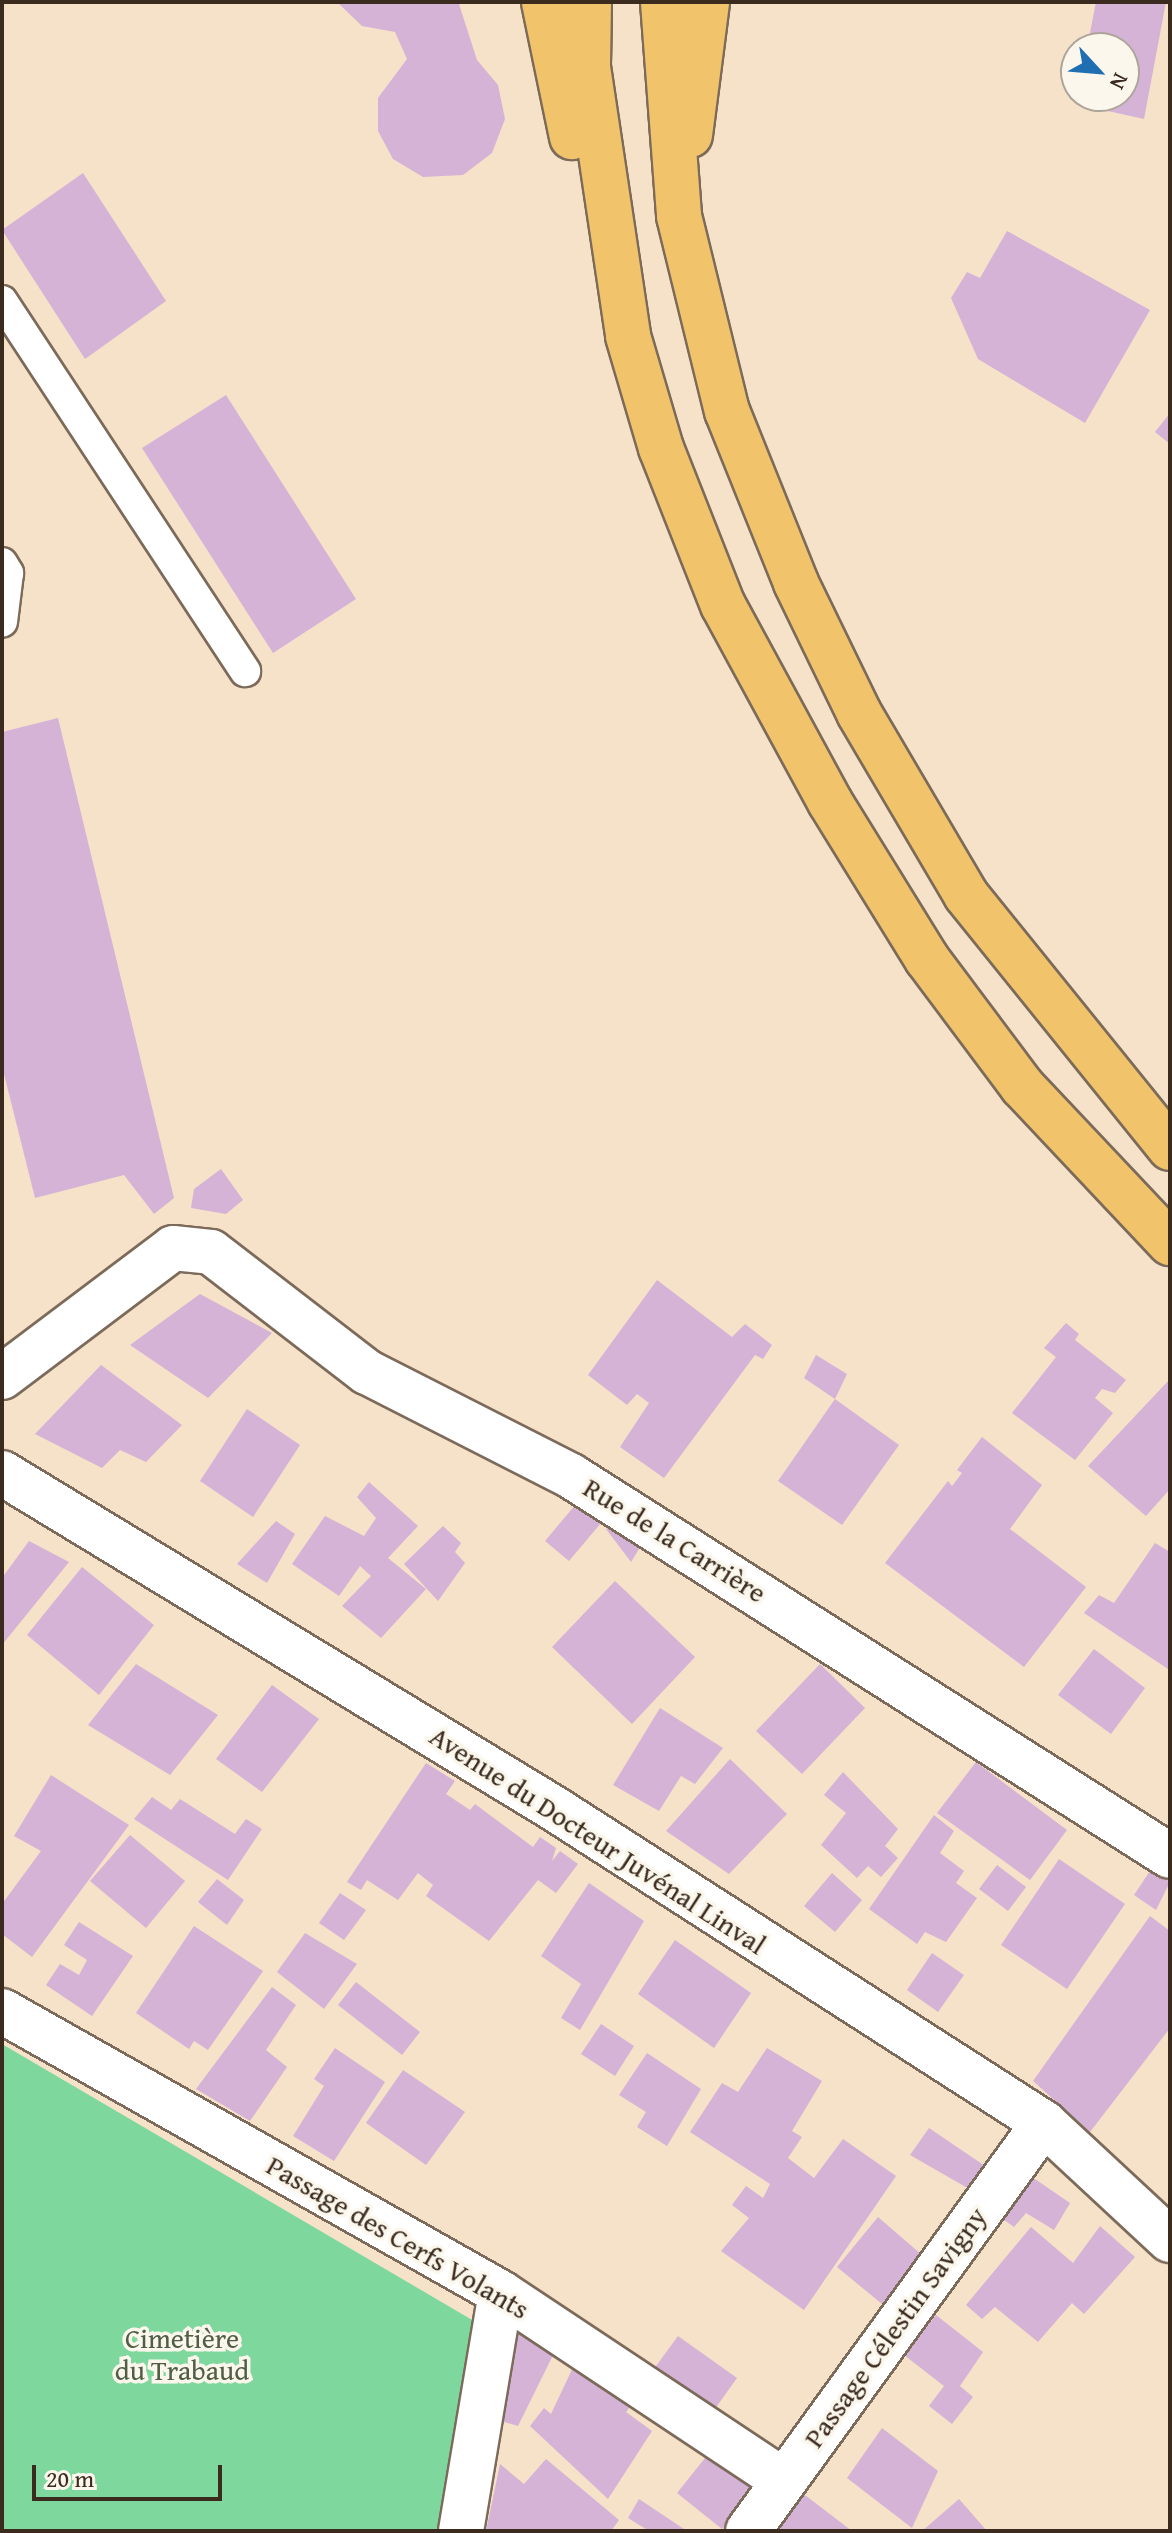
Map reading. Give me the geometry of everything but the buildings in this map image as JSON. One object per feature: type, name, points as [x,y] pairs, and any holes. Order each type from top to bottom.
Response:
[{"type":"highway","points":[[544,2],[566,115],[661,448],[723,605],[830,802],[927,959],[1022,1086],[1170,1243]]},
{"type":"highway","points":[[589,2],[588,67],[628,336]]},
{"type":"highway","points":[[663,2],[679,216],[727,411],[796,583],[859,713],[966,895],[1170,1148]]},
{"type":"highway","points":[[679,216],[707,2]]},
{"type":"street","name":"Rue de la Carrière","points":[[2,1377],[173,1248],[211,1252],[367,1372],[571,1476],[1170,1856]]},
{"type":"street","name":"Avenue du Docteur Juvénal Linval","points":[[2,1473],[555,1809],[1044,2123],[1170,2240]]},
{"type":"street","name":"Passage des Cerfs Volants","points":[[2,2011],[501,2293],[782,2480]]},
{"type":"street","name":"Passage Célestin Savigny","points":[[748,2531],[782,2480],[1044,2123]]},
{"type":"street","points":[[461,2531],[501,2293]]},
{"type":"lane","points":[[2,301],[245,671]]},
{"type":"lane","points":[[2,563],[8,573],[2,622]]},
{"type":"green space","name":"Cimetière du Trabaud","points":[[2,2044],[479,2324],[445,2531],[2,2531]]}]
